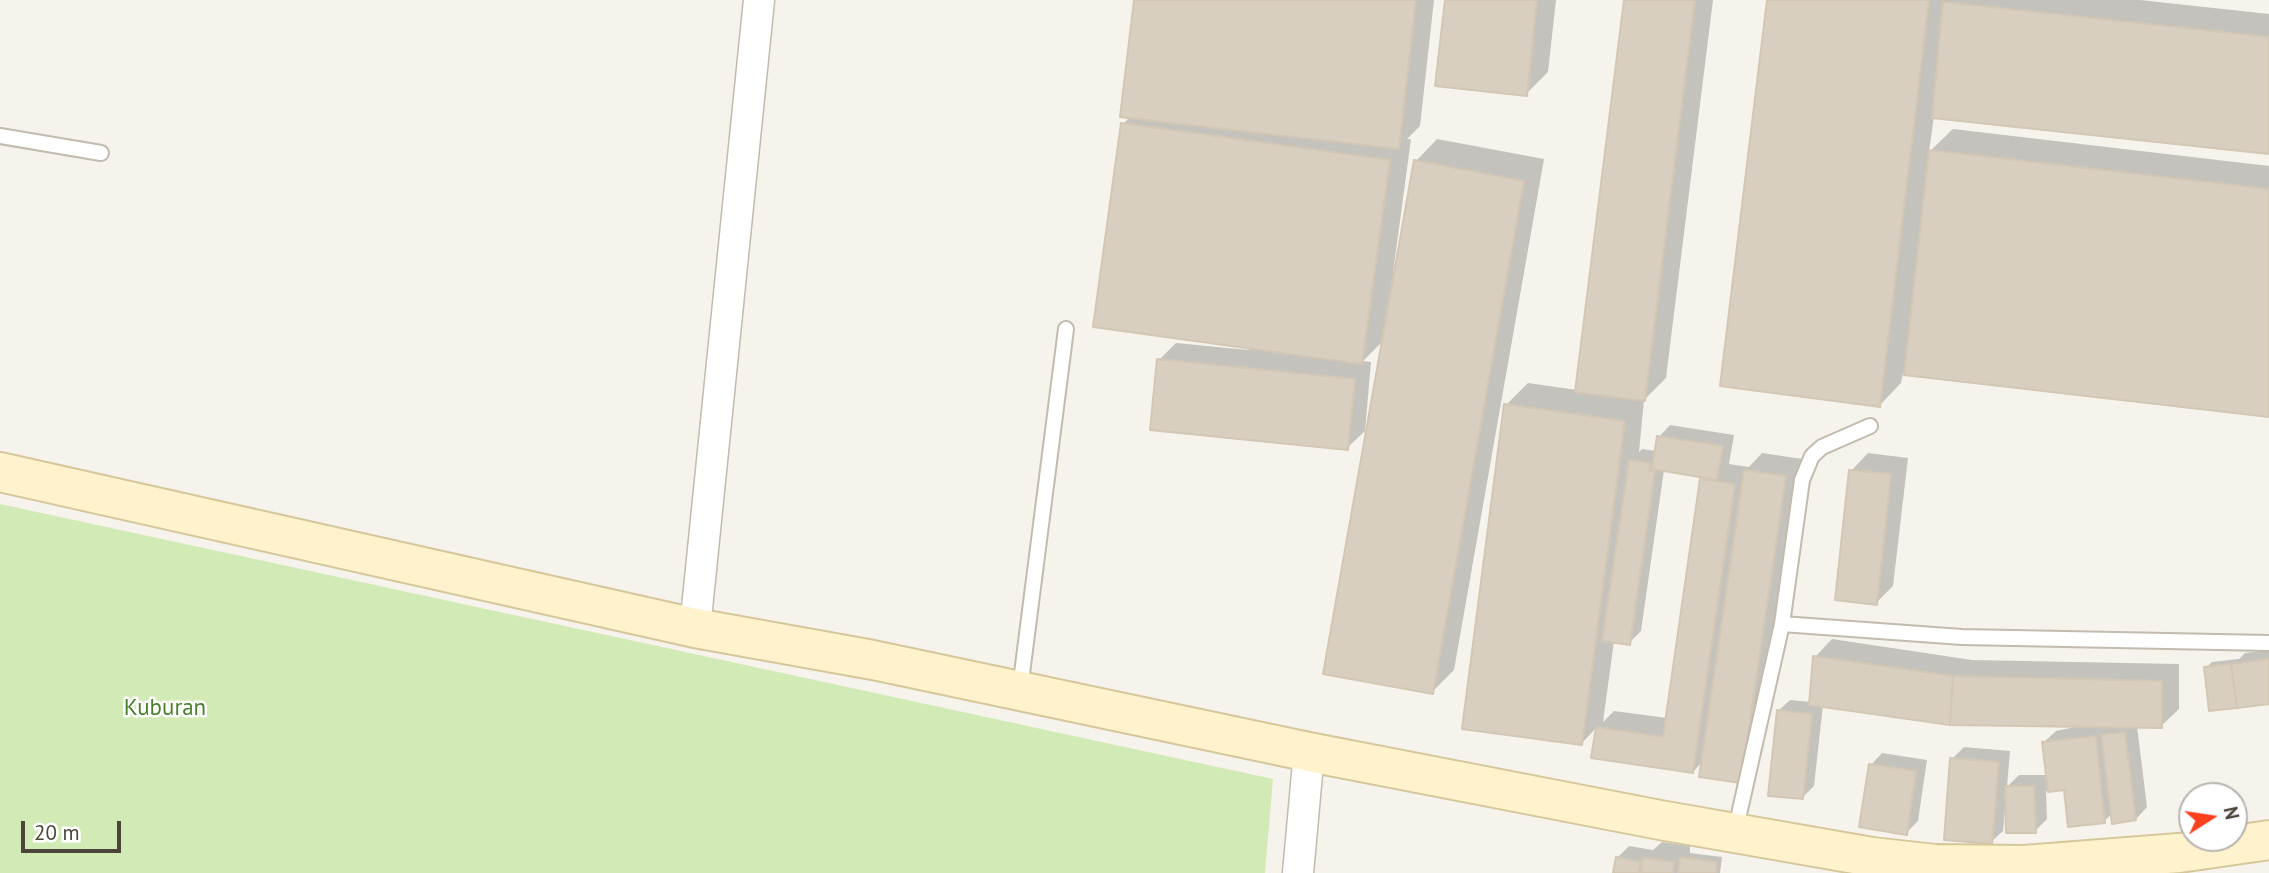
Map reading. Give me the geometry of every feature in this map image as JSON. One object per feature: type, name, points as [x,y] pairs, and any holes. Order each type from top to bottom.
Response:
[{"type":"main road","points":[[0,472],[695,628],[873,660],[1309,752],[1735,834],[1872,857],[1936,863],[2069,862],[2269,840]]},
{"type":"street","points":[[695,628],[760,0]]},
{"type":"street","points":[[1298,873],[1309,752]]},
{"type":"lane","points":[[0,136],[101,153]]},
{"type":"lane","points":[[1020,691],[1066,329]]},
{"type":"lane","points":[[1735,834],[1782,625],[1802,480],[1812,456],[1822,447],[1870,426]]},
{"type":"lane","points":[[1782,625],[1962,637],[2269,643]]},
{"type":"green space","name":"Kuburan","points":[[0,504],[1273,779],[1265,873],[0,873]]},
{"type":"building","points":[[1134,0],[1416,0],[1399,149],[1120,117]]},
{"type":"building","points":[[1445,0],[1537,0],[1527,96],[1435,86]]},
{"type":"building","points":[[1624,0],[1695,0],[1645,401],[1575,392]]},
{"type":"building","points":[[1767,0],[1929,0],[1880,407],[1720,386]]},
{"type":"building","points":[[1943,2],[2269,37],[2269,154],[1932,118]]},
{"type":"building","points":[[1121,123],[1390,160],[1362,364],[1093,327]]},
{"type":"building","points":[[1929,150],[2269,189],[2269,417],[1904,375]]},
{"type":"building","points":[[1414,160],[1524,181],[1433,694],[1323,674]]},
{"type":"building","points":[[1157,359],[1355,379],[1348,450],[1150,430]]},
{"type":"building","points":[[1504,404],[1625,421],[1582,745],[1462,729]]},
{"type":"building","points":[[1657,436],[1723,446],[1717,480],[1652,469]]},
{"type":"building","points":[[1629,460],[1650,463],[1649,471],[1655,471],[1630,645],[1602,641]]},
{"type":"building","points":[[1744,470],[1786,476],[1741,783],[1699,777]]},
{"type":"building","points":[[1849,470],[1891,474],[1877,605],[1835,600]]},
{"type":"building","points":[[1700,479],[1735,484],[1693,773],[1591,758],[1596,727],[1663,737]]},
{"type":"building","points":[[1813,656],[1953,676],[1950,725],[1809,705]]},
{"type":"building","points":[[2269,659],[2269,704],[2237,708],[2231,664]]},
{"type":"building","points":[[2231,664],[2237,708],[2209,711],[2204,667]]},
{"type":"building","points":[[1953,676],[2162,681],[2162,728],[1950,725]]},
{"type":"building","points":[[1777,710],[1812,714],[1803,799],[1768,796]]},
{"type":"building","points":[[2125,732],[2136,820],[2112,824],[2101,735]]},
{"type":"building","points":[[2096,736],[2105,823],[2068,827],[2064,790],[2048,792],[2042,742]]},
{"type":"building","points":[[1950,758],[1999,762],[1992,844],[1944,840]]},
{"type":"building","points":[[1869,764],[1916,771],[1907,835],[1859,827]]},
{"type":"building","points":[[2005,786],[2034,786],[2036,833],[2006,833]]},
{"type":"building","points":[[1616,857],[1641,862],[1639,873],[1613,873]]},
{"type":"building","points":[[1680,857],[1717,862],[1716,873],[1678,873]]},
{"type":"building","points":[[1643,858],[1674,862],[1673,873],[1641,873]]}]
